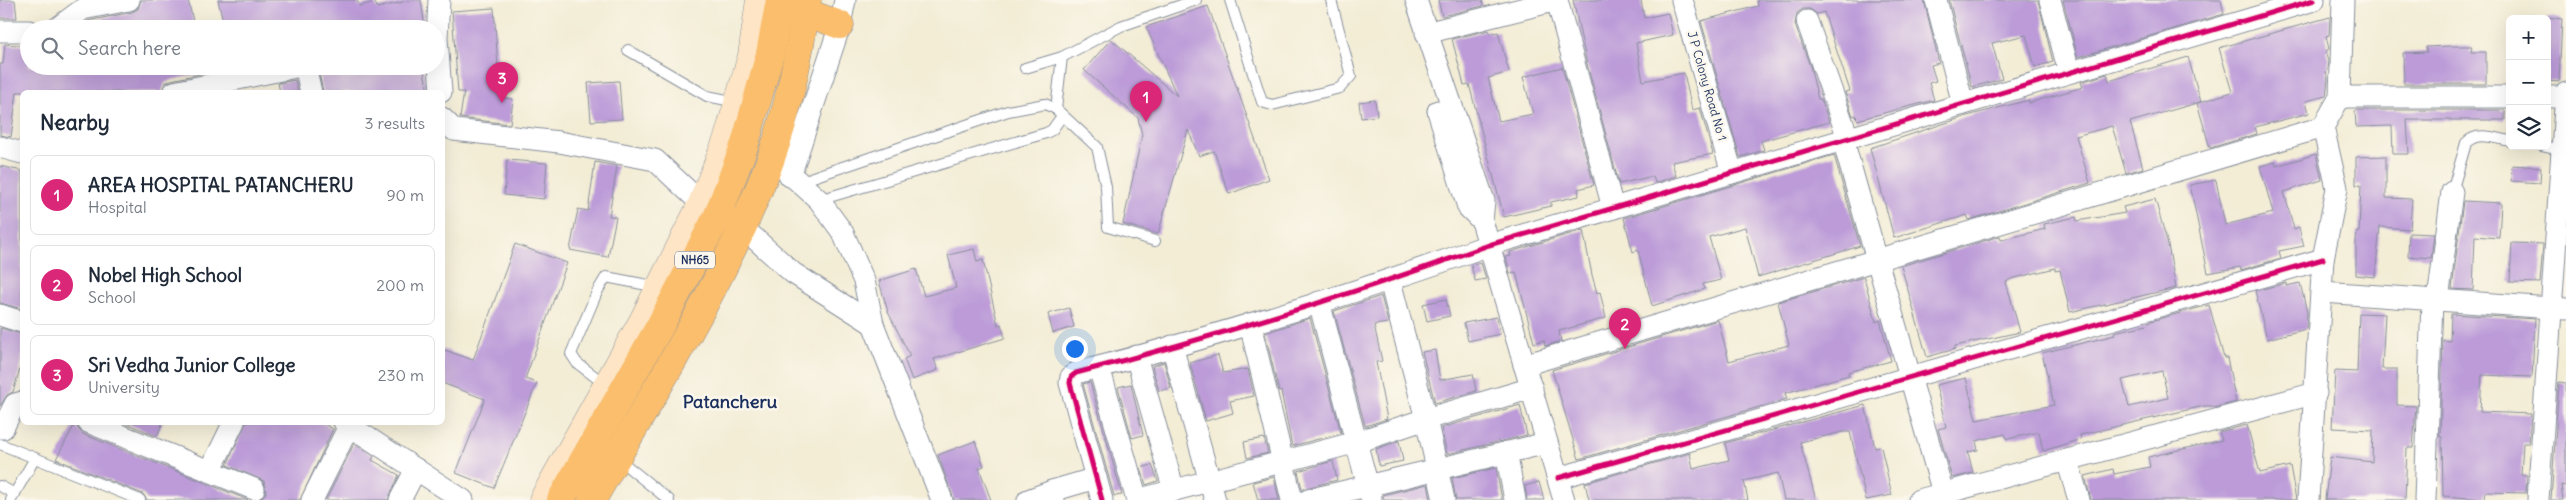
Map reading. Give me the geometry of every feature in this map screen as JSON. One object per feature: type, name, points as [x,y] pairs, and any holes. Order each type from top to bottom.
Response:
[{"type":"highway","name":"NH65","points":[[561,500],[650,326],[718,215],[745,144],[770,54],[780,0]]},
{"type":"highway","name":"NH65","points":[[592,500],[680,346],[742,227],[787,173],[798,58],[806,6]]},
{"type":"highway","points":[[806,6],[842,12]]},
{"type":"street","points":[[66,20],[82,5],[129,0]]},
{"type":"street","points":[[438,20],[439,0]]},
{"type":"street","points":[[542,500],[607,386],[650,326],[660,288],[702,204],[728,138],[752,56],[760,0]]},
{"type":"street","points":[[1404,0],[1478,210]]},
{"type":"street","points":[[1416,0],[1564,500]]},
{"type":"street","points":[[1426,33],[1557,0],[1613,208]]},
{"type":"street","name":"J P Colony Road No 1","points":[[1682,0],[1732,173]]},
{"type":"street","points":[[1936,0],[1963,104]]},
{"type":"street","points":[[2050,0],[2069,72]]},
{"type":"street","points":[[1102,500],[1070,383],[1071,378],[1076,373],[1250,324],[1390,281],[1489,245],[2314,0]]},
{"type":"street","points":[[2308,500],[2323,259],[2337,188],[2323,127],[2340,97],[2343,0]]},
{"type":"street","points":[[842,12],[787,173],[818,200],[843,233],[864,281],[873,324],[942,500]]},
{"type":"street","points":[[1807,21],[1845,139],[1944,497]]},
{"type":"street","points":[[0,31],[20,31]]},
{"type":"street","points":[[184,90],[257,75]]},
{"type":"street","points":[[307,75],[311,90]]},
{"type":"street","points":[[440,75],[441,90]]},
{"type":"street","points":[[2538,500],[2559,308],[2557,149],[2566,93]]},
{"type":"street","points":[[2340,97],[2506,97]]},
{"type":"street","points":[[2551,97],[2566,98]]},
{"type":"street","points":[[445,121],[454,130],[559,142],[655,160],[702,204]]},
{"type":"street","points":[[1524,365],[2323,127]]},
{"type":"street","points":[[0,147],[20,152]]},
{"type":"street","points":[[2425,500],[2435,300],[2452,192]]},
{"type":"street","points":[[742,227],[793,273],[873,324]]},
{"type":"street","points":[[1558,478],[2323,259]]},
{"type":"street","points":[[1390,281],[1426,419],[1444,500]]},
{"type":"street","points":[[2322,292],[2559,308]]},
{"type":"street","points":[[1320,302],[1370,493]]},
{"type":"street","points":[[0,314],[20,321]]},
{"type":"street","points":[[1250,324],[1292,500]]},
{"type":"street","points":[[650,326],[680,346]]},
{"type":"street","points":[[1172,346],[1213,491]]},
{"type":"street","points":[[1136,356],[1174,491]]},
{"type":"street","points":[[1099,367],[1137,500],[1174,491],[1213,491],[1283,462],[1357,442],[1426,419],[1532,388]]},
{"type":"street","points":[[1919,500],[1944,497],[2067,460],[2316,393]]},
{"type":"street","points":[[0,428],[3,428],[15,404],[20,403]]},
{"type":"street","points":[[95,425],[254,489]]},
{"type":"street","points":[[210,472],[233,425]]},
{"type":"street","points":[[312,500],[347,425]]},
{"type":"street","points":[[349,425],[463,500]]},
{"type":"street","points":[[1308,500],[1370,493],[1437,469],[1547,443]]},
{"type":"street","points":[[1506,452],[1515,500]]},
{"type":"street","points":[[2067,460],[2078,500]]},
{"type":"street","points":[[400,500],[416,469]]},
{"type":"street","points":[[1028,500],[1053,495],[1096,478]]},
{"type":"lane","points":[[1024,68],[1062,57],[1121,26],[1196,0]]},
{"type":"lane","points":[[1230,0],[1262,102],[1272,105],[1340,88],[1351,76],[1331,0]]},
{"type":"lane","points":[[628,50],[707,96],[738,102]]},
{"type":"lane","points":[[818,200],[1052,130],[1059,113],[1062,57]]},
{"type":"lane","points":[[787,173],[822,174],[1008,111],[1044,104],[1059,113],[1097,147],[1106,187],[1108,227],[1155,241]]},
{"type":"lane","points":[[2452,192],[2466,143],[2471,138],[2478,136],[2506,140]]},
{"type":"lane","points":[[607,386],[576,364],[571,354],[597,292],[606,277],[660,288]]},
{"type":"lane","points":[[0,444],[140,500]]},
{"type":"lane","points":[[617,457],[669,500]]},
{"type":"lane","points":[[0,486],[13,497],[35,458]]},
{"type":"building","points":[[0,0],[15,0],[17,18],[0,18]]},
{"type":"building","points":[[141,0],[188,0],[193,20],[93,20],[138,9]]},
{"type":"building","points":[[218,0],[357,0],[359,6],[375,2],[377,8],[411,0],[421,0],[424,20],[223,20]]},
{"type":"building","points":[[1438,0],[1482,0],[1483,6],[1442,16]]},
{"type":"building","points":[[1573,0],[1641,0],[1644,18],[1668,13],[1673,35],[1636,43],[1643,81],[1684,73],[1692,110],[1700,108],[1713,154],[1672,162],[1676,176],[1655,183],[1653,176],[1619,184],[1586,60]]},
{"type":"building","points":[[1757,0],[1924,0],[1939,63],[1931,65],[1936,81],[1929,83],[1934,100],[1857,120],[1856,115],[1853,116],[1845,92],[1850,91],[1824,12],[1817,14],[1810,9],[1803,9],[1797,13],[1795,25],[1810,66],[1818,99],[1821,99],[1829,122],[1761,141],[1764,150],[1740,157],[1701,21],[1758,6]]},
{"type":"building","points":[[1949,0],[2038,0],[2053,62],[2035,67],[2026,35],[1992,43],[2002,79],[1972,87]]},
{"type":"building","points":[[2063,0],[2221,0],[2224,14],[2078,57]]},
{"type":"building","points":[[1208,6],[1269,179],[1229,194],[1214,151],[1199,156],[1188,130],[1158,234],[1123,224],[1142,135],[1138,118],[1084,70],[1111,39],[1177,96],[1146,27]]},
{"type":"building","points":[[494,8],[500,97],[513,99],[510,124],[460,118],[464,92],[458,92],[452,11]]},
{"type":"building","points":[[2330,17],[2329,35],[2326,36],[2329,49],[2326,51],[2329,60],[2328,70],[2326,71],[2328,79],[2326,96],[2306,101],[2309,113],[2255,127],[2257,134],[2210,148],[2197,103],[2232,92],[2219,48]]},
{"type":"building","points":[[2551,18],[2562,19],[2559,82],[2551,81]]},
{"type":"building","points":[[1489,30],[1490,34],[1498,32],[1509,72],[1488,78],[1499,121],[1533,114],[1523,77],[1562,67],[1594,185],[1578,189],[1579,196],[1551,202],[1551,206],[1504,217],[1469,84],[1464,85],[1452,39]]},
{"type":"building","points":[[5,44],[20,45],[20,75],[195,75],[171,80],[165,83],[163,90],[20,90],[20,92],[17,92],[11,137],[0,135],[0,64],[3,64]]},
{"type":"building","points":[[2472,46],[2471,52],[2486,52],[2486,84],[2404,84],[2403,53],[2427,52],[2426,47]]},
{"type":"building","points":[[2188,57],[2201,102],[2130,122],[2143,168],[2126,173],[2112,126],[2076,136],[2090,183],[1969,220],[1967,215],[1894,238],[1870,148],[1967,116],[2029,100],[2029,103],[2083,87],[2081,82],[2107,74],[2109,81]]},
{"type":"building","points":[[319,75],[425,75],[428,90],[323,90]]},
{"type":"building","points":[[295,80],[298,90],[280,90],[278,83]]},
{"type":"building","points":[[619,81],[622,119],[591,121],[588,83]]},
{"type":"building","points":[[1375,100],[1377,116],[1361,118],[1359,102]]},
{"type":"building","points":[[2355,110],[2505,110],[2505,120],[2407,120],[2409,154],[2393,154],[2392,126],[2356,127]]},
{"type":"building","points":[[2316,154],[2322,180],[2284,192],[2294,229],[2299,227],[2304,246],[2279,251],[2281,258],[2241,270],[2240,267],[2208,273],[2190,185],[2216,180],[2225,225],[2273,213],[2260,166],[2275,162],[2276,166]]},
{"type":"building","points":[[1834,155],[1860,246],[1758,277],[1745,227],[1709,237],[1721,280],[1703,284],[1705,289],[1652,306],[1638,250],[1633,252],[1624,218]]},
{"type":"building","points":[[2386,156],[2386,198],[2412,199],[2410,229],[2380,227],[2375,277],[2356,275],[2356,240],[2357,232],[2359,232],[2361,185],[2356,185],[2356,157]]},
{"type":"building","points":[[507,160],[547,163],[544,199],[504,195]]},
{"type":"building","points":[[595,162],[617,166],[609,216],[616,217],[608,257],[570,250],[578,209],[588,211]]},
{"type":"building","points":[[2512,165],[2541,167],[2540,183],[2511,181]]},
{"type":"building","points":[[0,166],[20,171],[20,308],[0,303]]},
{"type":"building","points":[[2155,199],[2168,245],[2176,288],[2070,312],[2060,270],[2055,271],[2055,268],[2011,279],[2006,282],[2020,332],[1955,346],[1955,349],[1927,357],[1901,266],[2000,236],[2001,240],[2045,229],[2044,224],[2076,217],[2077,221],[2125,213],[2123,207]]},
{"type":"building","points":[[2463,201],[2501,203],[2499,238],[2475,236],[2473,290],[2452,289]]},
{"type":"building","points":[[1583,230],[1592,275],[1597,293],[1600,292],[1606,318],[1559,331],[1561,341],[1545,346],[1544,340],[1534,343],[1516,272],[1510,273],[1506,257],[1511,256],[1510,252]]},
{"type":"building","points":[[2409,233],[2434,234],[2431,258],[2408,256]]},
{"type":"building","points":[[2512,243],[2543,244],[2540,283],[2510,282]]},
{"type":"building","points":[[515,244],[567,263],[525,379],[537,383],[494,488],[456,473],[485,399],[445,384],[445,350],[473,360]]},
{"type":"building","points":[[974,249],[977,262],[983,260],[998,325],[1001,324],[1005,338],[934,359],[938,370],[912,380],[904,359],[910,356],[888,312],[879,281],[916,269],[924,296],[956,288],[948,255]]},
{"type":"building","points":[[1481,263],[1486,279],[1475,281],[1471,265]]},
{"type":"building","points":[[1864,277],[1876,322],[1880,320],[1891,361],[1848,372],[1849,375],[1785,393],[1787,399],[1579,459],[1552,370],[1718,320],[1729,361],[1789,345],[1778,302]]},
{"type":"building","points":[[2286,283],[2286,286],[2300,283],[2307,312],[2306,329],[2267,339],[2255,291]]},
{"type":"building","points":[[1381,296],[1388,323],[1374,325],[1382,361],[1376,362],[1387,419],[1365,426],[1334,311]]},
{"type":"building","points":[[1446,299],[1450,316],[1427,321],[1423,304]]},
{"type":"building","points":[[2209,305],[2224,358],[2227,358],[2236,402],[2213,408],[2213,406],[2204,406],[2080,435],[2081,439],[2043,451],[2039,432],[2007,439],[2005,434],[1976,441],[1978,450],[1968,452],[1973,473],[1952,478],[1938,429],[1946,427],[1936,385],[1966,378],[1976,420],[2054,405],[2042,353],[2115,335],[2114,332],[2147,325],[2151,321]],"holes":[[[2162,371],[2168,398],[2129,407],[2122,380]]]},
{"type":"building","points":[[1069,308],[1074,327],[1053,333],[1048,314]]},
{"type":"building","points":[[2359,313],[2385,314],[2382,369],[2397,369],[2397,405],[2416,406],[2413,448],[2407,448],[2405,500],[2325,500],[2330,457],[2372,462],[2373,430],[2332,428],[2335,371],[2357,372]]},
{"type":"building","points":[[2451,314],[2535,319],[2532,377],[2482,375],[2480,412],[2531,414],[2529,443],[2523,443],[2521,475],[2527,475],[2526,493],[2485,492],[2484,499],[2443,496],[2442,437],[2440,437],[2443,340],[2450,341]]},
{"type":"building","points":[[1497,317],[1500,334],[1468,341],[1464,323]]},
{"type":"building","points":[[1310,318],[1341,433],[1292,446],[1281,391],[1279,392],[1265,333]]},
{"type":"building","points":[[0,328],[20,333],[20,369],[13,392],[7,395],[0,406]]},
{"type":"building","points":[[1435,350],[1440,380],[1473,374],[1476,391],[1435,403],[1422,352]]},
{"type":"building","points":[[1218,355],[1223,373],[1248,369],[1254,396],[1230,401],[1233,413],[1206,421],[1190,363]]},
{"type":"building","points":[[1164,362],[1171,388],[1159,391],[1152,366]]},
{"type":"building","points":[[1090,382],[1122,495],[1114,496],[1083,384]]},
{"type":"building","points":[[2559,382],[2566,383],[2566,486],[2561,485],[2563,500],[2551,500]]},
{"type":"building","points":[[1131,384],[1143,435],[1132,438],[1118,387]]},
{"type":"building","points":[[1520,405],[1527,435],[1447,454],[1441,428]]},
{"type":"building","points":[[1865,405],[1875,448],[1881,447],[1892,495],[1866,500],[1850,432],[1843,432],[1800,442],[1816,500],[1784,500],[1778,473],[1744,481],[1748,500],[1589,500],[1585,483],[1690,453],[1693,469],[1729,460],[1725,443]]},
{"type":"building","points":[[74,425],[77,425],[83,434],[248,500],[147,500],[143,494],[56,459]]},
{"type":"building","points":[[130,425],[162,425],[157,436]]},
{"type":"building","points":[[245,425],[326,425],[333,429],[300,500],[259,500],[266,493],[264,481],[227,465]]},
{"type":"building","points":[[2247,425],[2260,473],[2290,466],[2296,500],[2091,500],[2085,476],[2113,469],[2114,474],[2150,467],[2148,457],[2222,440],[2219,432]]},
{"type":"building","points":[[1264,438],[1268,453],[1247,458],[1244,442]]},
{"type":"building","points":[[975,441],[984,466],[979,468],[991,500],[954,500],[938,455]]},
{"type":"building","points":[[1399,441],[1403,461],[1379,466],[1376,449]]},
{"type":"building","points":[[354,444],[374,456],[372,460],[399,475],[388,500],[326,500]]},
{"type":"building","points":[[1333,461],[1337,480],[1302,489],[1298,471]]},
{"type":"building","points":[[1152,465],[1158,481],[1146,485],[1141,468]]},
{"type":"building","points":[[1496,468],[1502,500],[1456,500],[1452,478]]},
{"type":"building","points":[[1274,477],[1279,500],[1258,500],[1253,482]]},
{"type":"building","points":[[1539,482],[1544,500],[1527,500],[1525,486]]},
{"type":"building","points":[[1428,484],[1431,500],[1384,500],[1383,495]]},
{"type":"cycle path","points":[[1102,500],[1070,383],[1071,377],[1076,373],[1232,330],[1387,281],[1489,245],[2314,0]]},
{"type":"cycle path","points":[[1558,478],[2323,259]]},
{"type":"place","name":"Sri Vedha Junior College","points":[[502,103]]},
{"type":"place","name":"AREA HOSPITAL PATANCHERU","points":[[1146,122]]},
{"type":"place","name":"Nobel High School","points":[[1625,349]]},
{"type":"district","name":"Patancheru","points":[[730,402]]}]
